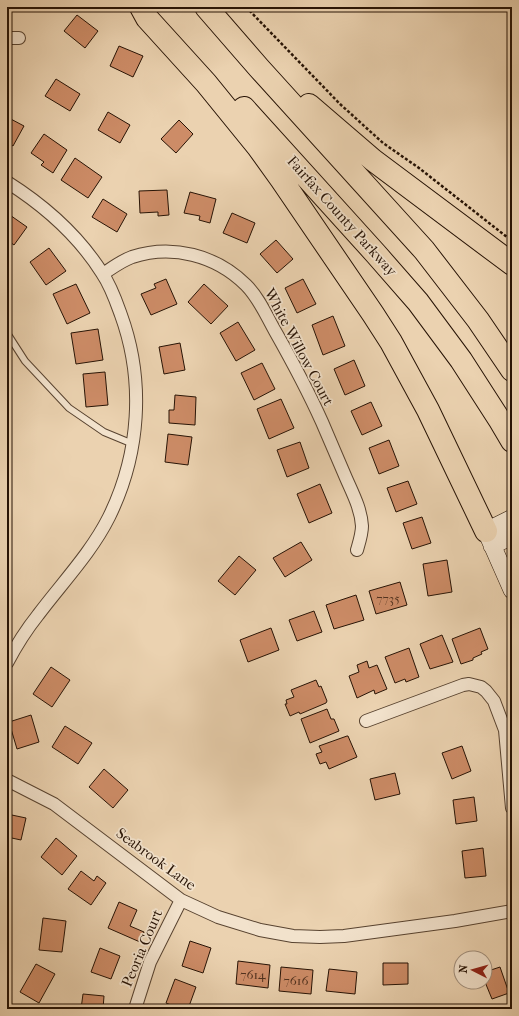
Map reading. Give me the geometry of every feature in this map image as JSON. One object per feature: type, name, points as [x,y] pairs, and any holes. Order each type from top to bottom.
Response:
[{"type":"highway","points":[[141,7],[147,18],[210,88],[258,147],[370,309],[391,342],[498,536]]},
{"type":"highway","name":"Fairfax County Parkway","points":[[152,7],[381,259],[418,302],[461,360],[512,441]]},
{"type":"highway","points":[[209,10],[267,62],[300,97],[342,134],[406,186],[512,264]]},
{"type":"highway","points":[[209,10],[259,68],[424,250],[469,308],[512,370]]},
{"type":"main road","points":[[512,518],[498,536],[512,590]]},
{"type":"street","points":[[7,182],[27,195],[62,223],[81,244],[103,274],[115,299],[124,325],[136,382],[136,418],[133,444],[121,489],[108,518],[77,566],[32,622],[7,663]]},
{"type":"street","name":"White Willow Court","points":[[103,274],[121,262],[142,254],[167,251],[182,252],[200,256],[214,262],[237,276],[246,285],[261,305],[295,365],[358,506],[362,528],[357,550]]},
{"type":"street","points":[[366,721],[463,685],[469,684],[481,687],[494,701],[505,730],[512,808]]},
{"type":"street","name":"Seabrook Lane","points":[[7,780],[54,804],[181,900],[218,917],[260,930],[293,936],[320,938],[455,921],[512,911]]},
{"type":"street","name":"Peoria Court","points":[[135,1009],[150,962],[181,900]]},
{"type":"lane","points":[[7,333],[25,361],[69,408],[104,432],[133,444]]},
{"type":"path","points":[[246,7],[340,104],[383,143],[425,172],[512,241]]},
{"type":"building","points":[[77,15],[98,31],[85,48],[64,31]]},
{"type":"building","points":[[119,46],[143,56],[133,77],[110,66]]},
{"type":"building","points":[[56,79],[80,94],[70,111],[45,96]]},
{"type":"building","points":[[108,112],[130,125],[120,143],[98,130]]},
{"type":"building","points":[[7,117],[24,126],[13,146],[7,142]]},
{"type":"building","points":[[179,120],[193,134],[176,153],[161,139]]},
{"type":"building","points":[[44,134],[67,150],[53,173],[41,165],[44,162],[31,153]]},
{"type":"building","points":[[75,158],[102,177],[88,198],[61,180]]},
{"type":"building","points":[[167,190],[169,215],[158,216],[158,212],[140,213],[139,191]]},
{"type":"building","points":[[190,192],[216,199],[210,223],[199,220],[200,216],[184,213]]},
{"type":"building","points":[[103,199],[127,214],[117,232],[92,217]]},
{"type":"building","points":[[7,213],[27,227],[14,245],[7,240]]},
{"type":"building","points":[[232,213],[255,223],[247,243],[223,233]]},
{"type":"building","points":[[276,240],[293,259],[277,273],[260,254]]},
{"type":"building","points":[[49,248],[66,271],[46,285],[30,262]]},
{"type":"building","points":[[166,279],[177,304],[151,315],[141,294],[156,288],[154,284]]},
{"type":"building","points":[[303,279],[316,304],[297,313],[285,288]]},
{"type":"building","points":[[76,284],[90,313],[67,324],[53,294]]},
{"type":"building","points":[[204,284],[228,306],[211,324],[188,302]]},
{"type":"building","points":[[333,316],[345,346],[323,355],[312,325]]},
{"type":"building","points":[[238,322],[255,350],[236,361],[220,333]]},
{"type":"building","points":[[98,329],[103,360],[76,364],[71,333]]},
{"type":"building","points":[[180,343],[185,370],[164,374],[159,347]]},
{"type":"building","points":[[354,360],[365,386],[345,395],[334,369]]},
{"type":"building","points":[[262,363],[275,389],[254,400],[241,373]]},
{"type":"building","points":[[105,372],[108,405],[86,407],[83,374]]},
{"type":"building","points":[[175,395],[196,397],[195,425],[169,423],[169,410],[174,410]]},
{"type":"building","points":[[281,399],[294,428],[269,439],[257,409]]},
{"type":"building","points":[[371,402],[382,426],[362,435],[351,411]]},
{"type":"building","points":[[168,434],[192,437],[188,465],[165,462]]},
{"type":"building","points":[[389,440],[399,466],[379,474],[369,448]]},
{"type":"building","points":[[300,442],[309,468],[287,477],[277,450]]},
{"type":"building","points":[[408,481],[417,504],[396,512],[387,488]]},
{"type":"building","points":[[320,484],[332,513],[309,523],[297,494]]},
{"type":"building","points":[[422,517],[431,543],[412,549],[403,523]]},
{"type":"building","points":[[301,542],[312,560],[285,577],[273,558]]},
{"type":"building","points":[[239,556],[256,570],[235,595],[218,581]]},
{"type":"building","points":[[447,560],[452,592],[428,596],[423,564]]},
{"type":"building","points":[[400,582],[407,605],[376,614],[369,591]]},
{"type":"building","points":[[356,595],[364,620],[334,629],[326,605]]},
{"type":"building","points":[[314,611],[322,632],[297,641],[289,620]]},
{"type":"building","points":[[271,628],[279,650],[248,662],[240,640]]},
{"type":"building","points":[[480,628],[488,649],[481,652],[482,654],[473,658],[473,660],[461,664],[452,639]]},
{"type":"building","points":[[442,635],[453,662],[430,669],[420,644]]},
{"type":"building","points":[[409,648],[419,677],[406,682],[405,679],[395,683],[385,657]]},
{"type":"building","points":[[367,661],[369,668],[377,665],[387,689],[375,694],[374,690],[357,698],[349,676],[359,672],[357,665]]},
{"type":"building","points":[[51,667],[70,680],[52,707],[33,694]]},
{"type":"building","points":[[316,680],[319,687],[321,686],[327,701],[326,703],[300,714],[299,712],[290,716],[285,704],[287,704],[286,700],[294,697],[291,690]]},
{"type":"building","points":[[327,709],[331,719],[334,719],[339,731],[310,743],[301,719]]},
{"type":"building","points":[[31,715],[39,742],[17,749],[9,722]]},
{"type":"building","points":[[65,726],[92,743],[78,764],[52,747]]},
{"type":"building","points":[[347,736],[357,757],[329,769],[326,762],[320,764],[316,754],[322,752],[319,746]]},
{"type":"building","points":[[462,746],[471,771],[452,779],[442,753]]},
{"type":"building","points":[[104,769],[128,790],[113,808],[89,787]]},
{"type":"building","points":[[395,773],[400,794],[375,800],[370,779]]},
{"type":"building","points":[[474,797],[477,821],[456,824],[453,800]]},
{"type":"building","points":[[7,814],[26,818],[21,840],[7,837]]},
{"type":"building","points":[[56,838],[77,856],[62,875],[41,857]]},
{"type":"building","points":[[483,848],[486,876],[465,878],[462,851]]},
{"type":"building","points":[[7,856],[11,857],[7,881]]},
{"type":"building","points":[[81,871],[94,881],[97,876],[106,883],[91,905],[68,889]]},
{"type":"building","points":[[119,902],[137,910],[130,926],[144,932],[140,942],[108,928]]},
{"type":"building","points":[[43,918],[66,921],[62,952],[39,950]]},
{"type":"building","points":[[190,941],[211,948],[203,973],[182,966]]},
{"type":"building","points":[[100,948],[120,956],[111,979],[91,972]]},
{"type":"building","points":[[238,961],[270,965],[268,988],[236,984]]},
{"type":"building","points":[[383,963],[408,963],[408,984],[383,985]]},
{"type":"building","points":[[36,964],[55,974],[39,1003],[20,992]]},
{"type":"building","points":[[281,967],[313,970],[311,994],[279,991]]},
{"type":"building","points":[[500,967],[509,993],[492,999],[488,990],[493,990],[493,969]]},
{"type":"building","points":[[329,969],[357,972],[355,994],[326,991]]},
{"type":"building","points":[[175,979],[196,987],[188,1009],[181,1009],[166,1003]]},
{"type":"building","points":[[83,994],[104,996],[103,1009],[81,1009]]}]
